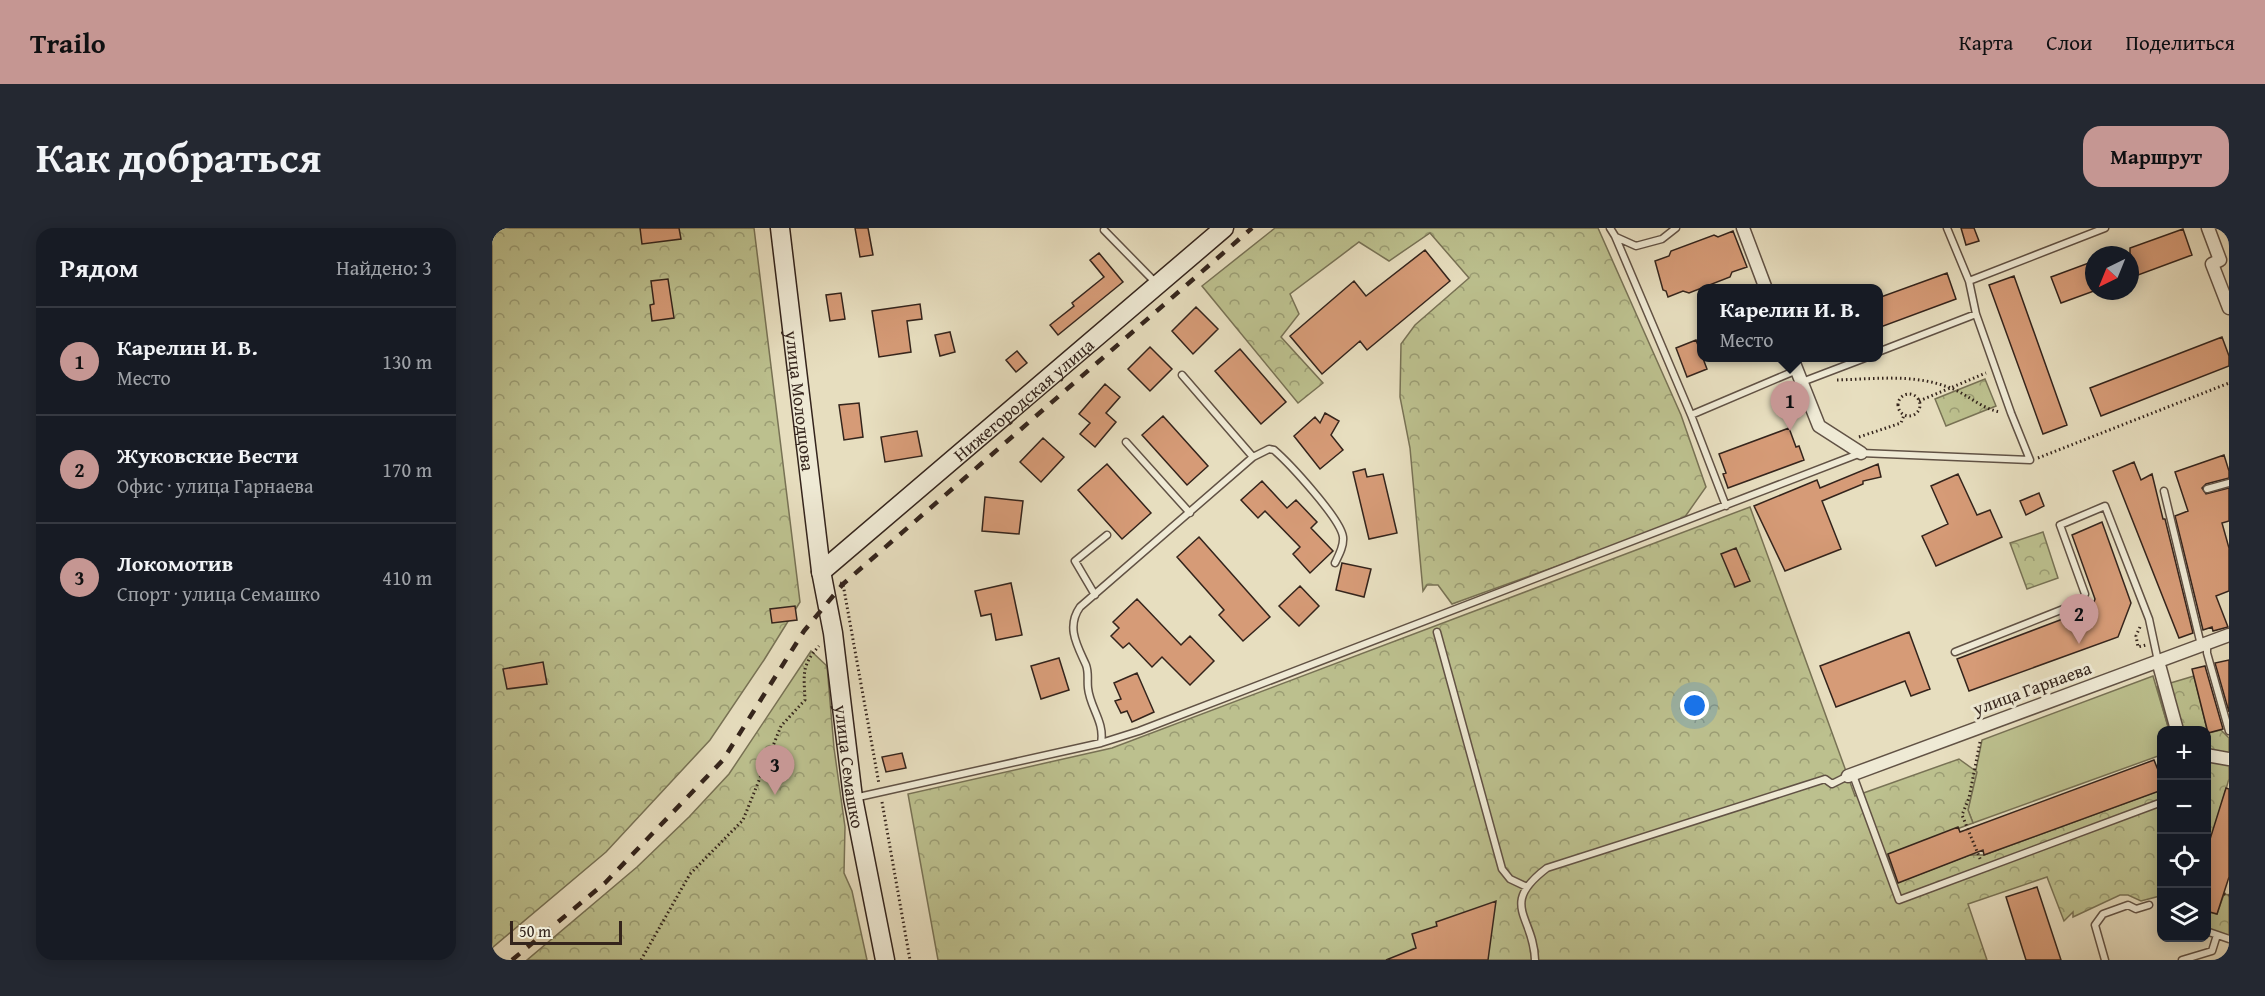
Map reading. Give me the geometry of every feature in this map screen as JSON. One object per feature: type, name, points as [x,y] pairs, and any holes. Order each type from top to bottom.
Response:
[{"type":"street","name":"улица Молодцова","points":[[780,228],[821,572]]},
{"type":"street","name":"Нижегородская улица","points":[[821,572],[1224,228]]},
{"type":"street","points":[[1743,228],[1764,284]]},
{"type":"street","points":[[2208,228],[2224,257],[2212,264],[2229,308]]},
{"type":"street","points":[[1794,362],[1819,426],[1861,453]]},
{"type":"street","name":"улица Семашко","points":[[821,572],[833,633],[853,798],[885,960]]},
{"type":"street","name":"улица Гарнаева","points":[[1850,775],[2229,635]]},
{"type":"street","points":[[2158,661],[2176,726]]},
{"type":"street","points":[[2211,756],[2229,759]]},
{"type":"lane","points":[[1610,228],[1616,236],[1691,415],[1726,506]]},
{"type":"lane","points":[[1616,236],[1636,246],[1662,239],[1676,228]]},
{"type":"lane","points":[[853,798],[1101,743],[1139,731],[1861,453],[2030,460],[2011,413],[1977,314],[1969,281],[1947,228]]},
{"type":"lane","points":[[1969,281],[2105,228]]},
{"type":"lane","points":[[1104,230],[1158,285]]},
{"type":"lane","points":[[1883,350],[1977,314]]},
{"type":"lane","points":[[1691,415],[1850,362]]},
{"type":"lane","points":[[1182,375],[1253,457]]},
{"type":"lane","points":[[1126,442],[1190,513]]},
{"type":"lane","points":[[1101,743],[1102,727],[1088,688],[1089,676],[1072,628],[1075,614],[1253,457],[1269,449],[1274,450],[1334,516],[1343,536],[1343,544],[1335,563]]},
{"type":"lane","points":[[2207,489],[2229,483]]},
{"type":"lane","points":[[2164,491],[2229,730]]},
{"type":"lane","points":[[1955,652],[2081,602],[2085,594],[2060,525],[2105,506],[2150,619],[2158,661]]},
{"type":"lane","points":[[1095,594],[1075,561],[1107,535]]},
{"type":"lane","points":[[1437,632],[1502,869],[1510,879],[1527,887]]},
{"type":"lane","points":[[1535,960],[1533,941],[1520,906],[1527,887],[1547,868],[1825,779],[1832,784],[1850,775],[1899,900],[2157,804]]},
{"type":"lane","points":[[2105,960],[2095,925],[2103,914],[2128,905],[2136,909],[2149,905]]},
{"type":"lane","points":[[2211,933],[2229,939]]},
{"type":"lane","points":[[2211,960],[2217,935]]},
{"type":"lane","points":[[2182,960],[2212,951]]},
{"type":"path","points":[[1919,401],[1996,369]]},
{"type":"path","points":[[1801,378],[1912,379],[1950,388],[1987,409],[2011,413]]},
{"type":"path","points":[[2030,460],[2229,383]]},
{"type":"path","points":[[1911,394],[1919,401],[1918,412],[1911,416],[1904,415],[1898,409],[1900,398],[1911,394]]},
{"type":"path","points":[[1845,443],[1901,423],[1904,415]]},
{"type":"path","points":[[843,584],[910,960]]},
{"type":"path","points":[[641,960],[690,874],[743,820],[781,726],[805,700],[804,672],[807,660],[833,633]]},
{"type":"path","points":[[1981,739],[1976,771],[1962,815],[1983,868]]},
{"type":"path","points":[[2224,894],[2229,896]]},
{"type":"green space","points":[[492,228],[754,228],[800,602],[710,740],[606,852],[492,948]]},
{"type":"green space","points":[[1275,228],[1598,228],[1681,415],[1706,487],[1682,521],[1452,604],[1438,585],[1427,585],[1423,591],[1410,448],[1400,397],[1401,344],[1415,325],[1469,278],[1430,233],[1389,261],[1359,242],[1290,294],[1299,314],[1281,337],[1323,383],[1298,403],[1202,286]]},
{"type":"green space","points":[[1985,379],[1996,406],[1946,426],[1935,399]]},
{"type":"green space","points":[[1750,507],[1855,796],[1959,759],[1977,772],[1968,810],[1973,823],[1887,855],[1897,883],[1969,855],[1984,855],[2157,791],[2157,897],[2141,901],[2128,895],[2120,895],[2073,917],[2073,912],[2064,921],[2047,877],[1968,904],[1987,960],[938,960],[908,794],[1112,748]]},
{"type":"green space","points":[[2043,532],[2058,578],[2027,589],[2010,543]]},
{"type":"green space","points":[[811,651],[827,666],[834,748],[845,827],[844,873],[852,891],[867,960],[527,960],[637,867],[689,817],[729,774]]},
{"type":"green space","points":[[2153,676],[2168,726],[2157,726],[2157,756],[1973,823],[1968,810],[1982,740]]},
{"type":"green space","points":[[2194,676],[2206,726],[2168,726],[2157,687]]},
{"type":"green space","points":[[2221,730],[2229,738],[2229,779],[2211,839],[2211,732]]},
{"type":"green space","points":[[2224,894],[2229,895],[2229,939],[2211,932],[2211,912],[2217,914]]},
{"type":"building","points":[[640,228],[679,228],[681,239],[642,244]]},
{"type":"building","points":[[855,228],[868,228],[873,255],[860,257]]},
{"type":"building","points":[[1961,228],[1974,228],[1979,241],[1966,245]]},
{"type":"building","points":[[2183,229],[2192,255],[2139,275],[2139,246],[2136,246]]},
{"type":"building","points":[[1733,231],[1747,267],[1732,272],[1730,277],[1712,284],[1697,284],[1697,290],[1689,293],[1683,291],[1668,297],[1666,291],[1663,290],[1655,261],[1669,256],[1671,251],[1714,235],[1718,237]]},
{"type":"building","points":[[1425,250],[1450,281],[1367,350],[1360,341],[1322,374],[1290,336],[1354,281],[1366,296]]},
{"type":"building","points":[[1099,253],[1123,282],[1058,335],[1050,325],[1074,306],[1072,303],[1104,277],[1090,260]]},
{"type":"building","points":[[2085,264],[2085,294],[2061,303],[2051,277]]},
{"type":"building","points":[[1947,273],[1956,299],[1883,326],[1883,296]]},
{"type":"building","points":[[2014,276],[2067,425],[2043,434],[1989,285]]},
{"type":"building","points":[[668,279],[674,318],[652,321],[650,305],[654,304],[651,281]]},
{"type":"building","points":[[841,293],[845,319],[830,321],[826,295]]},
{"type":"building","points":[[920,304],[922,319],[907,321],[911,352],[879,357],[872,311]]},
{"type":"building","points":[[1196,307],[1218,329],[1193,354],[1172,331]]},
{"type":"building","points":[[950,332],[955,352],[940,356],[935,335]]},
{"type":"building","points":[[2222,337],[2229,356],[2229,366],[2101,416],[2090,388]]},
{"type":"building","points":[[1696,340],[1697,362],[1704,362],[1707,369],[1687,377],[1676,348]]},
{"type":"building","points":[[1150,347],[1172,369],[1150,391],[1128,369]]},
{"type":"building","points":[[1240,349],[1286,402],[1261,424],[1215,371]]},
{"type":"building","points":[[1017,351],[1027,363],[1016,372],[1006,360]]},
{"type":"building","points":[[1105,384],[1120,397],[1106,413],[1116,422],[1095,447],[1080,434],[1090,423],[1079,414]]},
{"type":"building","points":[[859,403],[863,437],[844,440],[839,405]]},
{"type":"building","points":[[1325,413],[1339,421],[1331,435],[1343,450],[1320,469],[1294,436],[1315,417],[1320,423]]},
{"type":"building","points":[[1163,416],[1208,466],[1187,485],[1142,435]]},
{"type":"building","points":[[1789,428],[1804,460],[1728,488],[1723,474],[1726,473],[1719,454]]},
{"type":"building","points":[[917,431],[922,456],[885,462],[881,437]]},
{"type":"building","points":[[1043,438],[1064,457],[1041,482],[1020,462]]},
{"type":"building","points":[[2224,455],[2229,478],[2206,484],[2202,488],[2206,494],[2229,488],[2229,521],[2222,523],[2229,548],[2229,591],[2216,596],[2228,627],[2213,631],[2212,627],[2203,630],[2175,516],[2188,511],[2175,472]]},
{"type":"building","points":[[2134,462],[2141,480],[2152,474],[2163,519],[2165,519],[2193,633],[2179,638],[2113,471]]},
{"type":"building","points":[[1107,464],[1151,513],[1122,539],[1078,490]]},
{"type":"building","points":[[1878,464],[1881,477],[1863,481],[1863,484],[1822,501],[1841,549],[1785,571],[1754,506],[1817,480],[1820,488]]},
{"type":"building","points":[[1365,469],[1367,477],[1383,474],[1397,533],[1369,539],[1353,472]]},
{"type":"building","points":[[1958,474],[1977,515],[1990,510],[2002,537],[1936,566],[1922,536],[1948,524],[1931,486]]},
{"type":"building","points":[[1262,481],[1287,508],[1296,500],[1317,522],[1311,528],[1333,551],[1310,573],[1293,554],[1300,547],[1265,511],[1258,518],[1241,500]]},
{"type":"building","points":[[2039,493],[2044,506],[2026,515],[2020,501]]},
{"type":"building","points":[[985,497],[1023,501],[1019,534],[982,531]]},
{"type":"building","points":[[2102,522],[2131,603],[2118,637],[1969,691],[1957,659],[2092,608],[2095,599],[2072,535]]},
{"type":"building","points":[[1199,537],[1270,617],[1243,641],[1219,615],[1224,610],[1177,557]]},
{"type":"building","points":[[1736,548],[1750,581],[1735,587],[1721,554]]},
{"type":"building","points":[[1342,563],[1371,569],[1364,597],[1336,590]]},
{"type":"building","points":[[1011,583],[1022,635],[996,640],[991,614],[981,616],[975,591]]},
{"type":"building","points":[[1300,586],[1319,606],[1299,626],[1279,606]]},
{"type":"building","points":[[1137,599],[1181,645],[1190,636],[1214,661],[1190,685],[1162,657],[1152,667],[1129,643],[1123,648],[1111,636],[1119,628],[1113,622]]},
{"type":"building","points":[[795,606],[797,620],[772,623],[770,609]]},
{"type":"building","points":[[1909,632],[1930,689],[1911,696],[1905,681],[1836,707],[1820,666]]},
{"type":"building","points":[[1059,658],[1069,690],[1041,699],[1031,666]]},
{"type":"building","points":[[2229,660],[2229,712],[2215,663]]},
{"type":"building","points":[[543,662],[547,684],[507,689],[503,669]]},
{"type":"building","points":[[2205,666],[2223,729],[2211,732],[2211,726],[2206,726],[2192,669]]},
{"type":"building","points":[[1137,673],[1154,712],[1132,722],[1127,711],[1121,713],[1115,701],[1121,699],[1114,683]]},
{"type":"building","points":[[902,753],[906,768],[886,772],[882,757]]},
{"type":"building","points":[[2154,760],[2157,768],[2157,792],[1984,855],[1983,850],[1898,883],[1888,854],[1958,827],[1960,832]]},
{"type":"building","points":[[2226,788],[2229,789],[2229,877],[2217,914],[2211,912],[2211,836]]},
{"type":"building","points":[[2037,887],[2061,960],[2026,960],[2006,897]]},
{"type":"building","points":[[1496,901],[1488,960],[1386,960],[1416,948],[1412,934],[1437,926],[1436,922]]},
{"type":"railway","points":[[512,960],[605,883],[723,760],[804,631],[843,584],[1252,228]]},
{"type":"place","name":"Карелин И. В.","points":[[1790,431]]},
{"type":"place","name":"Жуковские Вести","points":[[2079,644]]},
{"type":"place","name":"Локомотив","points":[[775,795]]}]
